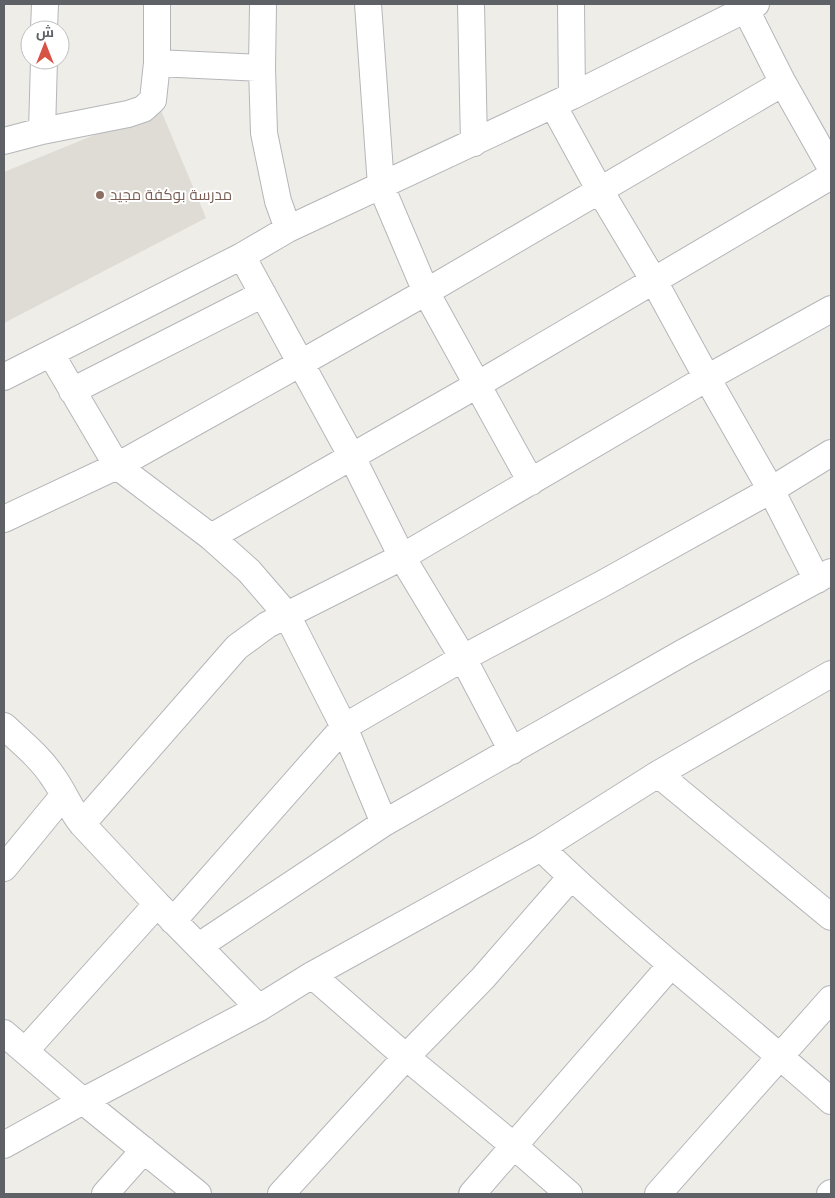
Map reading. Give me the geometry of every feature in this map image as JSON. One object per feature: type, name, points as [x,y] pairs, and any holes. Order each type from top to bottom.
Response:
[{"type":"street","points":[[44,4],[44,20]]},
{"type":"street","points":[[4,141],[42,131],[128,114],[143,109],[153,100],[157,63],[157,4]]},
{"type":"street","points":[[263,4],[262,68],[266,142],[278,201],[288,229]]},
{"type":"street","points":[[368,4],[381,186],[426,292],[531,482]]},
{"type":"street","points":[[471,4],[474,143]]},
{"type":"street","points":[[198,946],[384,823],[684,652],[824,576],[771,490],[654,280],[599,189],[562,100],[571,4]]},
{"type":"street","points":[[4,377],[242,256],[288,229],[474,143],[749,5],[783,82],[831,168]]},
{"type":"street","points":[[157,63],[262,68]]},
{"type":"street","points":[[42,131],[44,70]]},
{"type":"street","points":[[4,519],[117,466],[301,363],[426,292],[783,82]]},
{"type":"street","points":[[211,537],[352,457],[831,176]]},
{"type":"street","points":[[242,256],[352,457],[402,557],[462,658],[512,751]]},
{"type":"street","points":[[72,391],[263,294]]},
{"type":"street","points":[[82,824],[237,647],[266,625],[402,557],[707,378],[831,309]]},
{"type":"street","points":[[51,354],[117,466],[211,537],[249,571],[287,615],[344,727],[384,823]]},
{"type":"street","points":[[25,1051],[165,912],[344,727],[462,658],[602,584],[771,490],[831,453]]},
{"type":"street","points":[[4,1145],[259,1008],[312,975],[541,848],[658,774],[831,674]]},
{"type":"street","points":[[4,726],[39,759],[54,778],[82,824],[259,1008]]},
{"type":"street","points":[[658,774],[831,918]]},
{"type":"street","points":[[4,868],[64,796]]},
{"type":"street","points":[[541,848],[571,877],[670,964],[781,1056],[831,1101]]},
{"type":"street","points":[[281,1194],[406,1057],[483,978],[571,877]]},
{"type":"street","points":[[472,1194],[670,964]]},
{"type":"street","points":[[312,975],[568,1194]]},
{"type":"street","points":[[658,1194],[831,999]]},
{"type":"street","points":[[4,1033],[83,1101],[198,1194]]},
{"type":"street","points":[[105,1194],[144,1150]]},
{"type":"shaded area","name":"مدرسة بوكفة مجيد","points":[[160,108],[206,218],[4,323],[4,172]]},
{"type":"place","name":"مدرسة بوكفة مجيد","points":[[100,195]]}]
